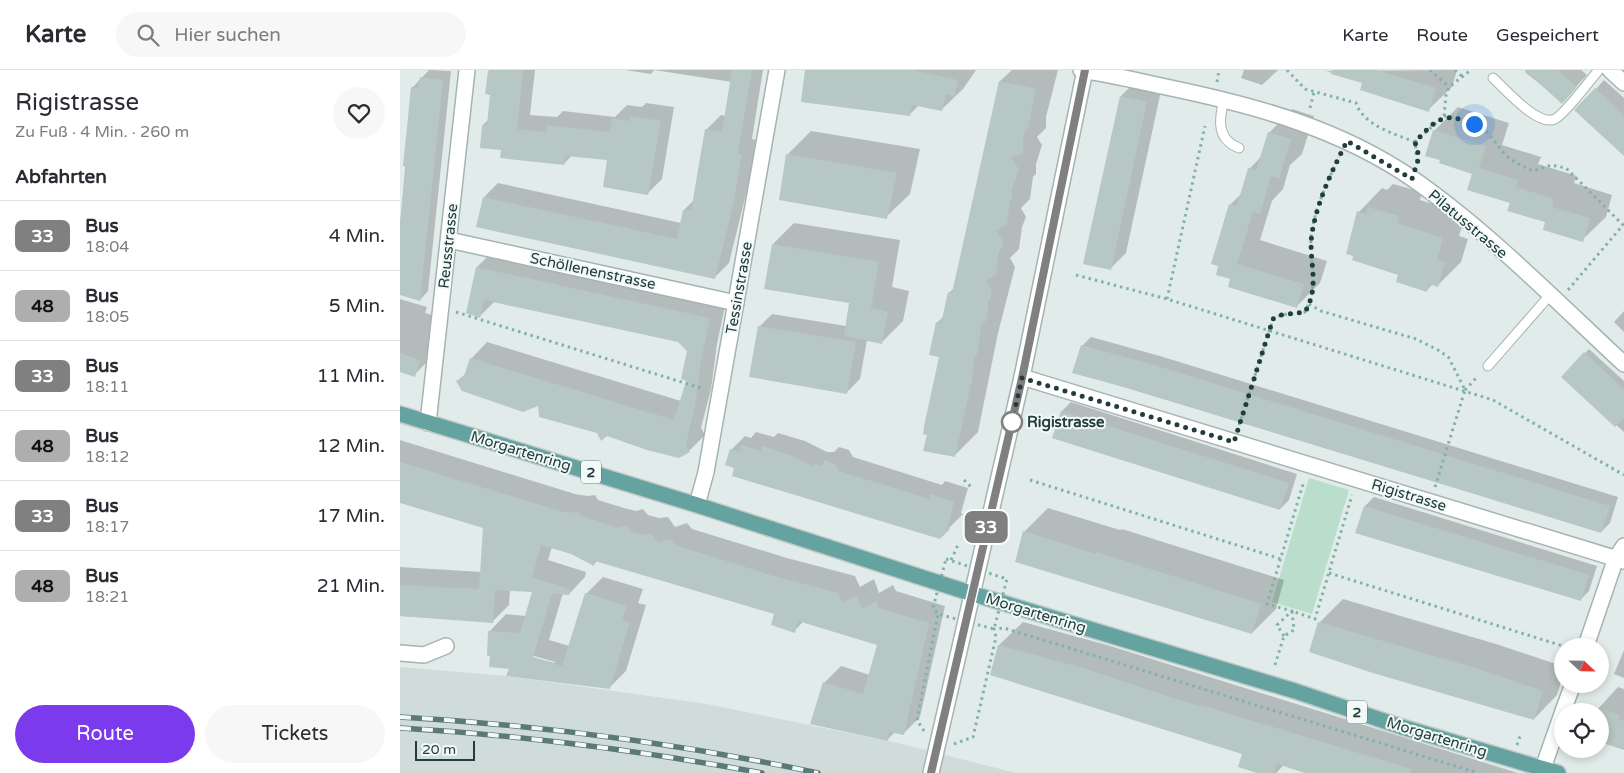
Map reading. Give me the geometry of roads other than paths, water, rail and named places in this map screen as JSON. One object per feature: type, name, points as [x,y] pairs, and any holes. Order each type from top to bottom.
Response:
[{"type":"main road","name":"Morgartenring","points":[[400,414],[697,505],[970,594],[1270,683],[1402,727],[1551,771]]},
{"type":"street","name":"Reusstrasse","points":[[428,423],[467,70]]},
{"type":"street","name":"Tessinstrasse","points":[[697,505],[706,472],[777,70]]},
{"type":"street","name":"Pilatusstrasse","points":[[1081,70],[1219,98],[1306,124],[1347,141],[1412,179],[1454,209],[1624,364]]},
{"type":"street","points":[[930,773],[970,594],[1022,378],[1085,70]]},
{"type":"street","points":[[1610,70],[1624,83]]},
{"type":"street","name":"Schöllenenstrasse","points":[[449,240],[736,302]]},
{"type":"street","name":"Rigistrasse","points":[[1022,378],[1430,502],[1621,555]]},
{"type":"street","points":[[1589,638],[1621,555]]},
{"type":"street","points":[[400,653],[424,655],[446,646]]},
{"type":"street","points":[[1551,771],[1554,756]]},
{"type":"lane","points":[[1493,78],[1535,117],[1545,121],[1554,119],[1564,110],[1599,70]]},
{"type":"lane","points":[[1219,98],[1221,131],[1226,140],[1239,148]]},
{"type":"lane","points":[[1488,366],[1553,299]]},
{"type":"railway","points":[[400,717],[505,725],[610,737],[715,753],[818,773]]},
{"type":"railway","points":[[400,728],[491,735],[581,745],[762,773]]},
{"type":"place","name":"Rigistrasse","points":[[1012,422]]}]
